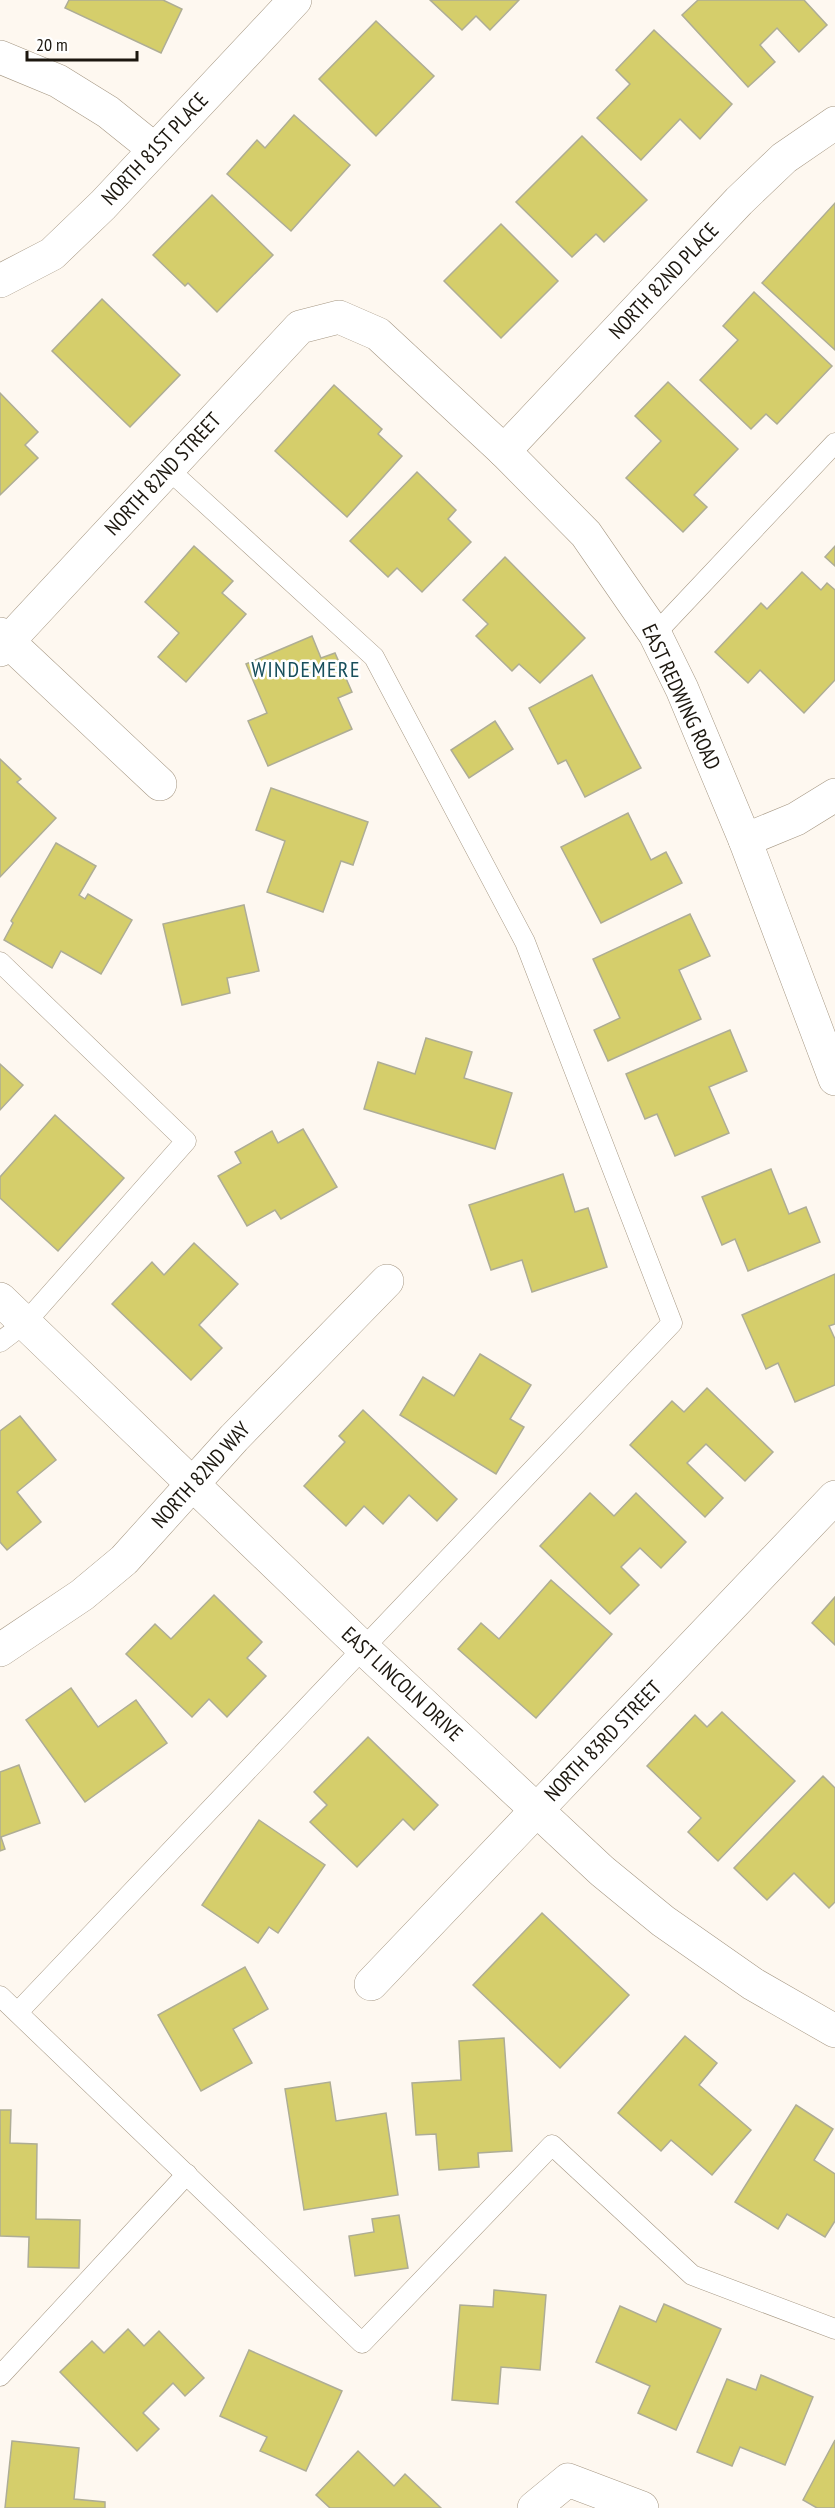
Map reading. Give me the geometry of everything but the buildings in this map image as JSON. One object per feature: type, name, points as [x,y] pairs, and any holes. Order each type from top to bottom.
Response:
[{"type":"street","name":"NORTH 81ST PLACE","points":[[0,280],[52,254],[103,205],[295,0]]},
{"type":"street","points":[[0,57],[58,81],[108,112],[154,149]]},
{"type":"street","name":"NORTH 82ND PLACE","points":[[504,451],[739,201],[784,158],[835,123]]},
{"type":"street","name":"EAST REDWING ROAD","points":[[339,317],[378,334],[504,451],[586,534],[655,634],[682,689],[745,840],[835,1079]]},
{"type":"street","name":"NORTH 82ND STREET","points":[[3,642],[300,327],[339,317]]},
{"type":"street","points":[[3,642],[160,784]]},
{"type":"street","points":[[745,840],[796,819],[835,795]]},
{"type":"street","name":"NORTH 82ND WAY","points":[[0,1650],[82,1594],[124,1560],[234,1438],[387,1281]]},
{"type":"street","name":"EAST LINCOLN DRIVE","points":[[0,1299],[13,1333],[193,1484],[363,1648],[602,1871],[663,1921],[753,1984],[835,2031]]},
{"type":"street","name":"NORTH 83RD STREET","points":[[371,1984],[835,1497]]},
{"type":"street","points":[[534,2508],[568,2480],[642,2508]]},
{"type":"lane","points":[[655,634],[835,443]]},
{"type":"lane","points":[[18,2012],[672,1323],[525,942],[374,657],[168,469]]},
{"type":"lane","points":[[0,962],[186,1141],[13,1333]]},
{"type":"lane","points":[[0,1996],[362,2343],[552,2145],[692,2275],[835,2329]]},
{"type":"lane","points":[[0,2376],[187,2174]]},
{"type":"district","name":"WINDEMERE","points":[[306,669]]}]
